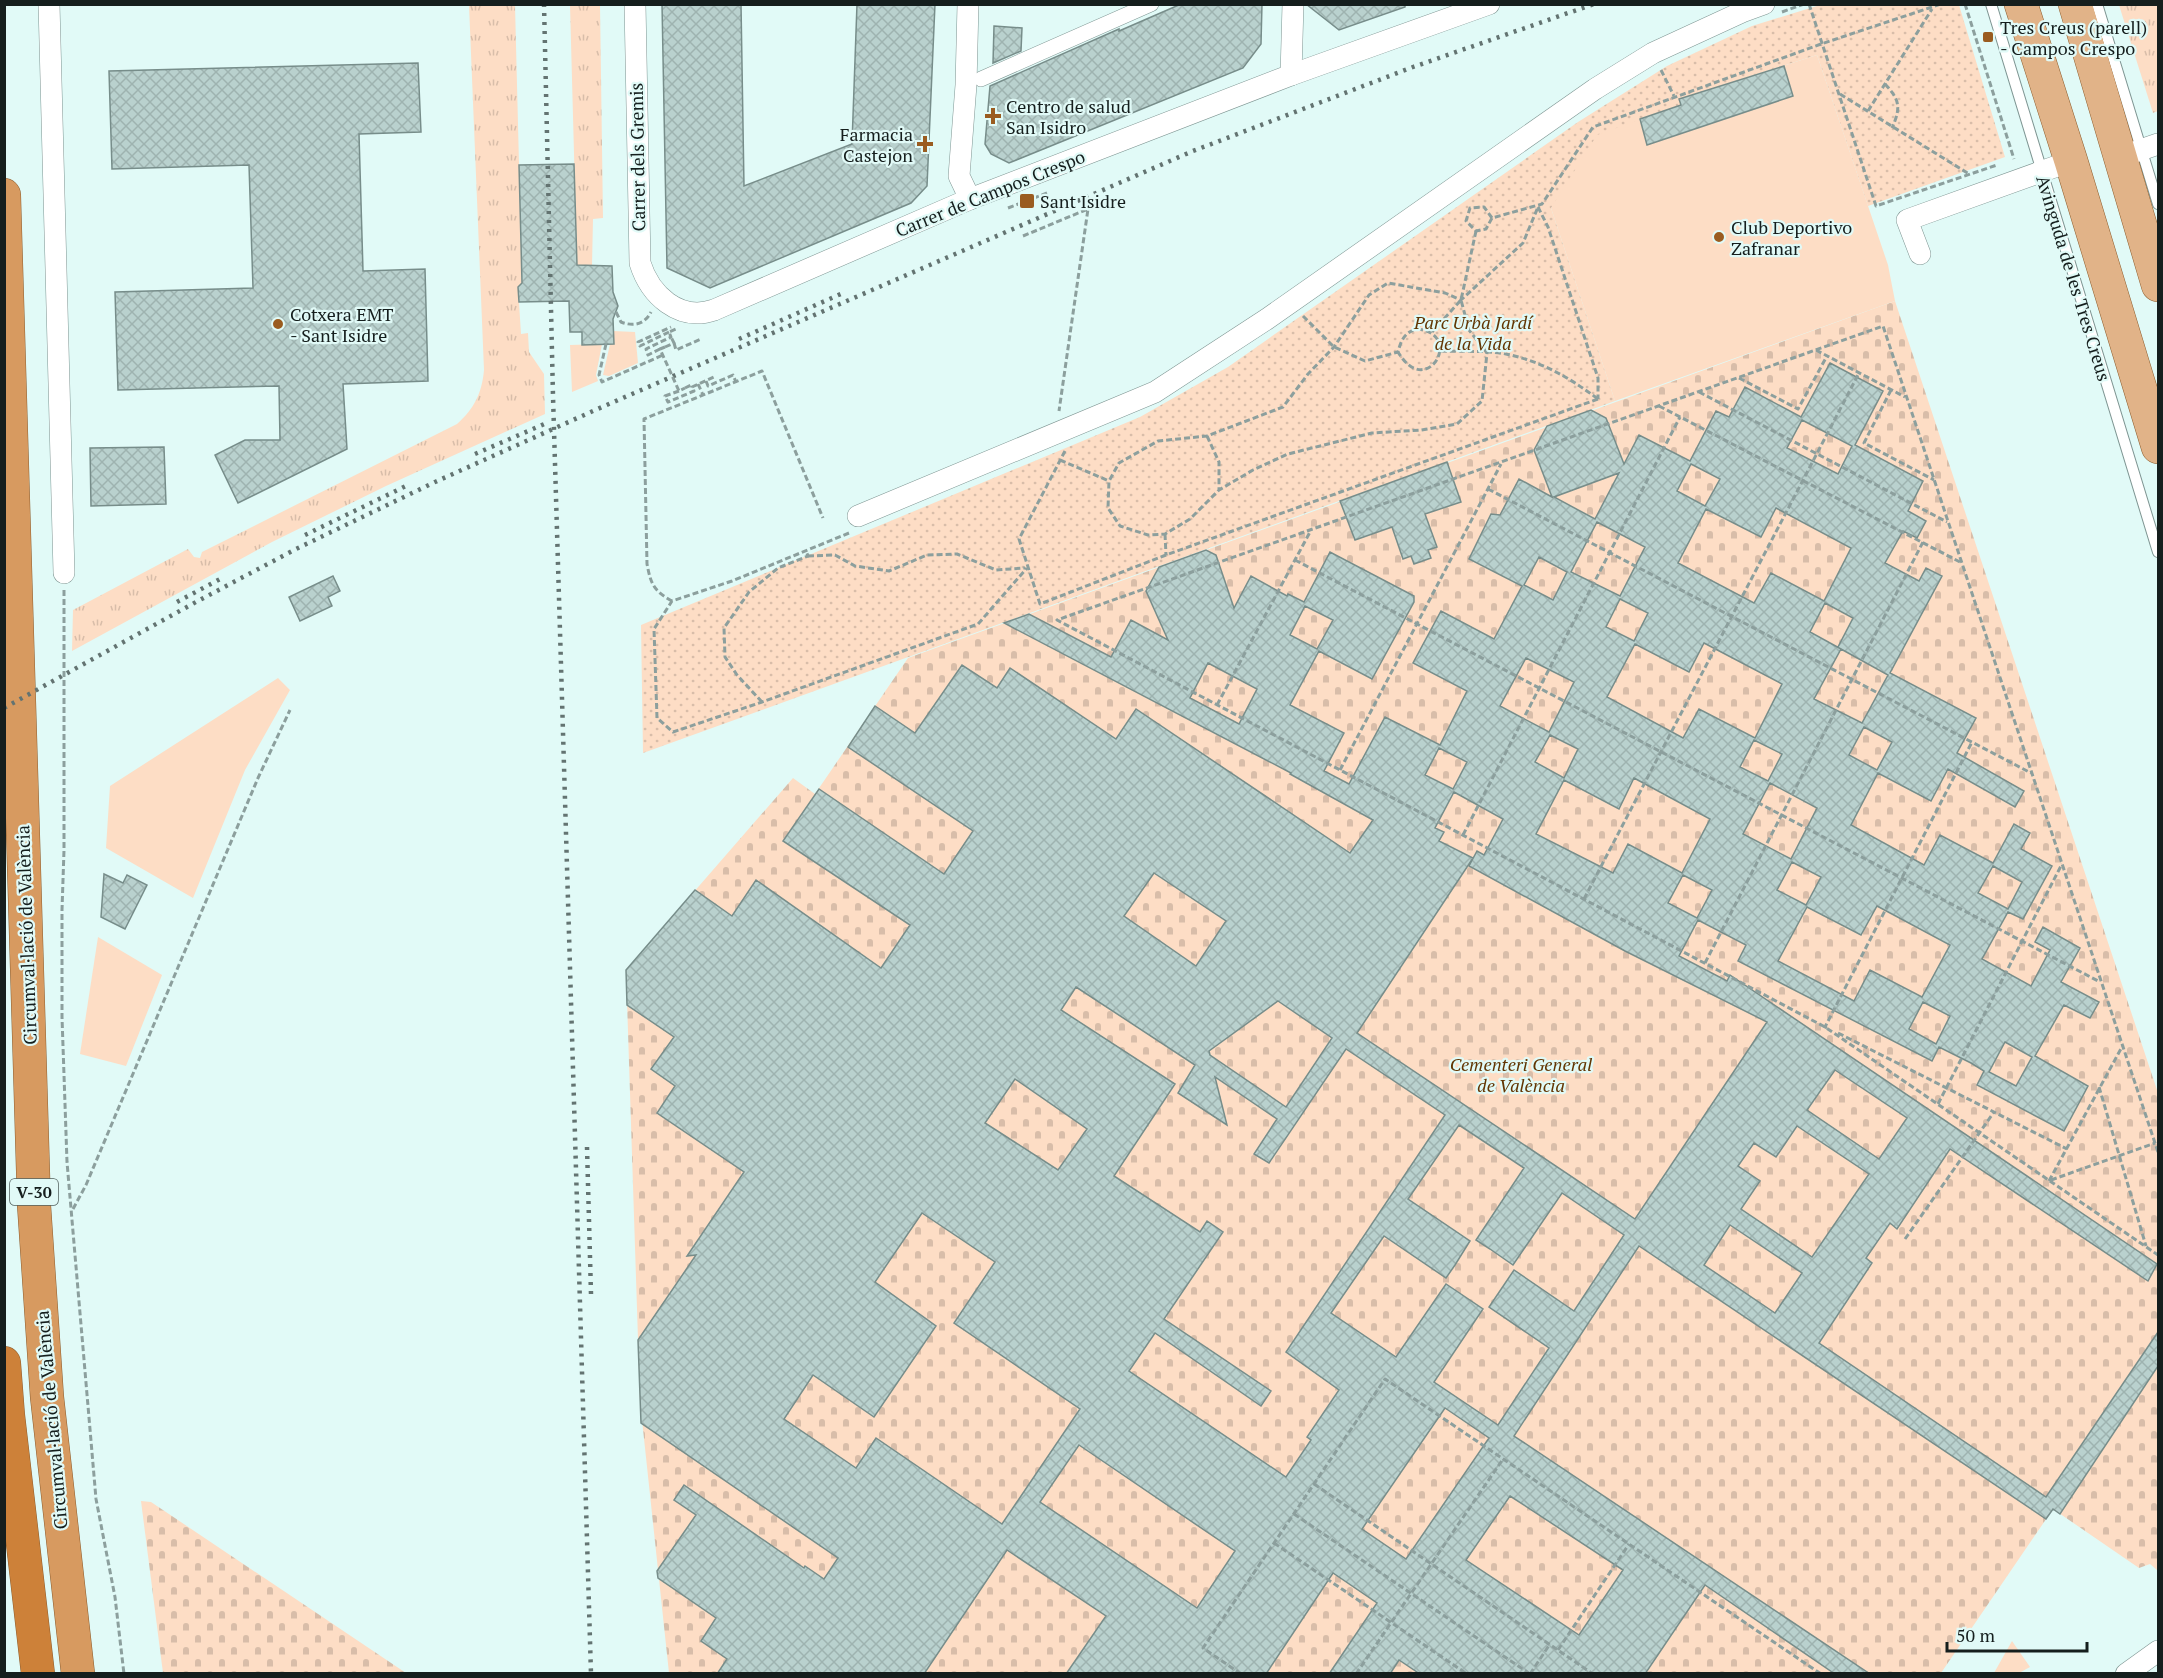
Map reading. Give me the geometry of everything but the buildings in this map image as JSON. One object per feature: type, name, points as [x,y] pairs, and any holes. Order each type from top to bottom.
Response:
[{"type":"highway","name":"Circumval·lació de València","points":[[4,195],[34,1205],[47,1397],[78,1674]]},
{"type":"highway","points":[[4,1363],[38,1674]]},
{"type":"main road","name":"Avinguda de les Tres Creus","points":[[2021,4],[2056,166],[2158,447]]},
{"type":"main road","points":[[2075,4],[2140,150],[2158,285]]},
{"type":"street","points":[[49,4],[64,573]]},
{"type":"street","name":"Carrer dels Gremis","points":[[635,4],[639,251],[640,263],[657,308]]},
{"type":"street","points":[[969,4],[959,176],[970,199]]},
{"type":"street","points":[[981,79],[1151,4]]},
{"type":"street","points":[[1291,75],[1293,4]]},
{"type":"street","name":"Carrer de Campos Crespo","points":[[657,308],[708,312],[970,199],[1291,75],[1489,4]]},
{"type":"street","points":[[858,516],[1155,392],[1267,319],[1595,89],[1653,53],[1732,16],[1764,4]]},
{"type":"street","points":[[1920,254],[1907,220],[2056,166]]},
{"type":"street","points":[[2127,1674],[2158,1651]]},
{"type":"lane","name":"Avinguda de les Tres Creus","points":[[1991,4],[2056,166],[2158,552]]},
{"type":"lane","points":[[2097,4],[2158,204]]},
{"type":"path","points":[[1809,4],[1876,206]]},
{"type":"path","points":[[1476,231],[1486,229],[1492,218],[1542,204],[1593,127],[1821,44],[1941,4]]},
{"type":"path","points":[[1965,4],[2014,159]]},
{"type":"path","points":[[1868,111],[1933,7]]},
{"type":"path","points":[[1659,65],[1674,96]]},
{"type":"path","points":[[1885,84],[1893,92],[1898,104],[1898,114],[1892,128]]},
{"type":"path","points":[[1838,93],[1969,174]]},
{"type":"path","points":[[1008,208],[1047,193]]},
{"type":"path","points":[[1476,231],[1466,221],[1470,207],[1484,207],[1492,218]]},
{"type":"path","points":[[1432,332],[1461,300],[1523,243],[1538,207],[1548,227],[1598,378],[1598,399]]},
{"type":"path","points":[[1023,236],[1088,209],[1058,413]]},
{"type":"path","points":[[1461,300],[1445,293],[1388,283],[1369,295],[1334,347],[1308,374],[1283,407],[1208,436],[1158,441],[1119,463],[1109,481],[1108,508],[1120,526],[1148,535],[1165,534],[1190,519],[1219,490],[1287,454],[1372,433],[1421,430],[1456,424],[1482,401],[1487,353],[1469,330],[1461,300],[1476,231]]},
{"type":"path","points":[[616,312],[621,322],[634,325],[643,322],[657,308]]},
{"type":"path","points":[[1299,312],[1334,347],[1365,361],[1398,352]]},
{"type":"path","points":[[674,330],[640,346],[638,342],[678,322]]},
{"type":"path","points":[[2067,1149],[1826,1027],[1057,620],[1883,326],[2158,1152]]},
{"type":"path","points":[[1425,329],[1432,332],[1439,341],[1441,351],[1434,364],[1424,369],[1416,369],[1405,364],[1398,352],[1402,339],[1411,331],[1425,329]]},
{"type":"path","points":[[669,332],[676,350],[701,339]]},
{"type":"path","points":[[671,337],[645,350],[648,355],[674,343]]},
{"type":"path","points":[[606,344],[599,375],[602,382],[663,355]]},
{"type":"path","points":[[660,349],[679,391]]},
{"type":"path","points":[[1816,350],[1907,398]]},
{"type":"path","points":[[1441,351],[1506,354],[1568,377],[1598,399]]},
{"type":"path","points":[[1738,378],[1798,410],[1827,356]]},
{"type":"path","points":[[672,602],[659,593],[653,585],[647,564],[644,419],[762,370],[823,518]]},
{"type":"path","points":[[1584,899],[1859,373]]},
{"type":"path","points":[[692,387],[694,391],[668,402],[665,396],[691,385],[692,387],[716,375]]},
{"type":"path","points":[[706,381],[708,386],[733,375],[736,382]]},
{"type":"path","points":[[698,384],[703,395]]},
{"type":"path","points":[[1892,390],[1864,443],[1934,480]]},
{"type":"path","points":[[1699,392],[1948,523]]},
{"type":"path","points":[[1109,481],[1060,460],[1018,539],[1040,604],[1166,555],[1598,399]]},
{"type":"path","points":[[1659,406],[1962,563]]},
{"type":"path","points":[[1463,835],[1680,417]]},
{"type":"path","points":[[1208,436],[1219,462],[1219,490]]},
{"type":"path","points":[[1340,770],[1502,462]]},
{"type":"path","points":[[1488,489],[2032,774]]},
{"type":"path","points":[[1217,705],[1310,531]]},
{"type":"path","points":[[1165,534],[1166,555]]},
{"type":"path","points":[[1705,963],[1923,542]]},
{"type":"path","points":[[806,551],[808,556]]},
{"type":"path","points":[[957,554],[996,570],[1027,568],[978,624],[762,702],[725,657],[724,628],[749,592],[778,568],[808,556],[835,555],[855,566],[889,571],[927,555],[957,554]]},
{"type":"path","points":[[1295,560],[2102,983]]},
{"type":"path","points":[[64,573],[62,1017],[67,1162],[96,1499],[116,1597],[124,1674]]},
{"type":"path","points":[[72,1210],[86,1185],[258,778],[290,710]]},
{"type":"path","points":[[1826,1027],[1972,742]]},
{"type":"path","points":[[1938,1104],[2062,864]]},
{"type":"path","points":[[1826,1027],[2158,1255]]},
{"type":"path","points":[[2049,1180],[2123,1045]]},
{"type":"path","points":[[2100,1087],[2146,1246]]},
{"type":"path","points":[[1905,1239],[1994,1112]]},
{"type":"path","points":[[2049,1180],[2155,1143]]},
{"type":"path","points":[[1241,1674],[1203,1648],[1385,1379],[1821,1674]]},
{"type":"path","points":[[1356,1674],[1503,1459]]},
{"type":"path","points":[[1313,1484],[1593,1674]]},
{"type":"path","points":[[1294,1514],[1530,1674],[1550,1644]]},
{"type":"path","points":[[1274,1543],[1467,1674]]},
{"type":"path","points":[[1558,1650],[1629,1544]]},
{"type":"green space","points":[[469,5],[515,5],[522,283],[518,287],[521,334],[528,333],[529,352],[544,374],[545,414],[386,486],[272,542],[72,651],[73,610],[188,549],[194,557],[200,558],[202,552],[457,424],[472,406],[479,393],[484,370]]},
{"type":"green space","points":[[570,5],[600,5],[603,218],[593,219],[592,266],[577,265]]},
{"type":"green space","name":"Parc Urbà Jardí de la Vida","points":[[1820,5],[1959,5],[2005,157],[1868,206],[1817,55],[1679,99],[1681,105],[1551,208],[1615,401],[643,753],[641,625],[1140,417],[1228,367],[1578,122],[1667,66],[1752,26]]},
{"type":"green space","points":[[2119,5],[2158,5],[2158,111],[2153,113]]},
{"type":"green space","name":"Club Deportivo Zafranar","points":[[1817,55],[1888,265],[1895,301],[1615,401],[1551,208],[1597,135],[1680,105],[1679,99]]},
{"type":"green space","name":"Cementeri General de València","points":[[1895,301],[2158,1093],[2158,1580],[2157,1570],[2150,1564],[2139,1568],[2053,1509],[1941,1673],[669,1673],[640,1401],[626,970],[793,778],[815,794],[908,658]]},
{"type":"green space","points":[[613,331],[635,332],[638,363],[609,376],[603,375]]},
{"type":"green space","points":[[602,344],[596,375],[598,381],[572,392],[570,345]]},
{"type":"green space","points":[[278,678],[290,690],[245,770],[193,898],[106,848],[110,786]]},
{"type":"green space","points":[[98,937],[162,975],[126,1066],[80,1054]]},
{"type":"green space","points":[[141,1501],[151,1502],[406,1673],[163,1673]]},
{"type":"green space","points":[[2012,1641],[2030,1667],[2019,1673],[1994,1673]]},
{"type":"railway","points":[[544,4],[553,396],[591,1674]]},
{"type":"railway","points":[[4,708],[296,549],[435,482],[602,407],[1193,151],[1413,67],[1594,4]]},
{"type":"railway","points":[[739,339],[843,293]]},
{"type":"railway","points":[[475,454],[549,422]]},
{"type":"railway","points":[[305,535],[410,484]]},
{"type":"railway","points":[[177,602],[222,578]]},
{"type":"railway","points":[[587,1147],[591,1294]]},
{"type":"place","name":"Tres Creus (parell) - Campos Crespo","points":[[1988,37]]},
{"type":"place","name":"Centro de salud San Isidro","points":[[993,116]]},
{"type":"place","name":"Farmacia Castejon","points":[[925,144]]},
{"type":"place","name":"Sant Isidre","points":[[1027,201]]},
{"type":"place","name":"Club Deportivo Zafranar","points":[[1719,237]]},
{"type":"place","name":"Cotxera EMT - Sant Isidre","points":[[278,324]]}]
